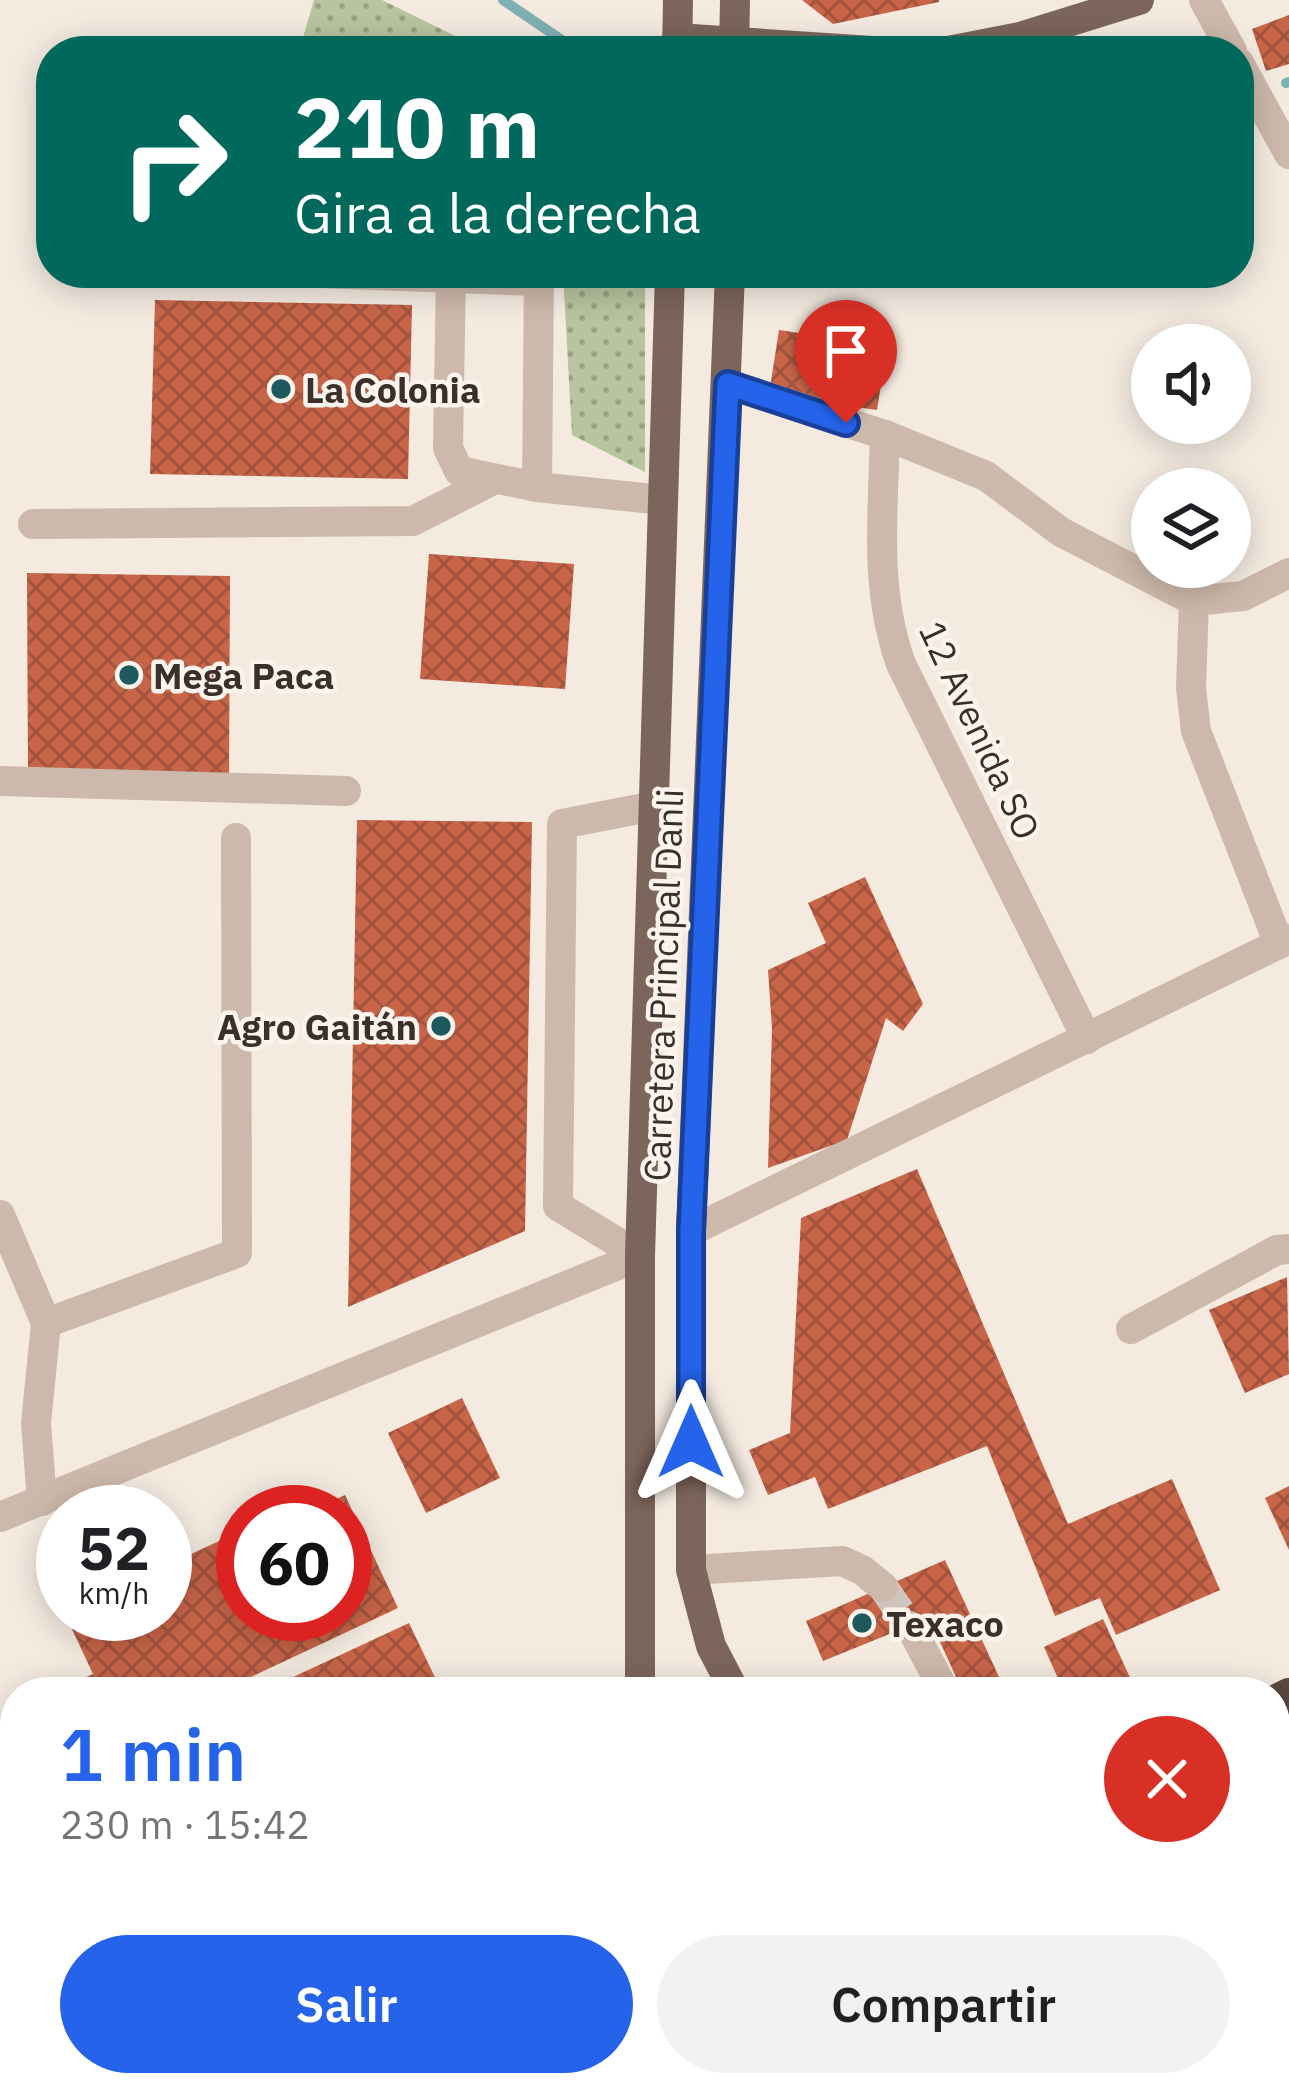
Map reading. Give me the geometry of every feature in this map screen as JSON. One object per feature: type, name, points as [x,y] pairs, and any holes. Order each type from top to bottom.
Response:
[{"type":"main road","points":[[677,36],[678,0]]},
{"type":"main road","points":[[734,0],[734,36]]},
{"type":"main road","points":[[1023,36],[1129,2]]},
{"type":"main road","name":"Carretera Principal Danli","points":[[640,1677],[640,1256],[670,288]]},
{"type":"main road","name":"Carretera Principal Danli","points":[[727,1677],[711,1646],[691,1570],[691,1231],[730,288]]},
{"type":"street","points":[[1204,0],[1224,36]]},
{"type":"street","points":[[1254,90],[1289,154]]},
{"type":"street","points":[[451,288],[448,448],[459,471],[536,487],[663,500]]},
{"type":"street","points":[[536,487],[539,288]]},
{"type":"street","points":[[728,384],[885,436],[986,476],[1061,532],[1194,601],[1243,596],[1289,573]]},
{"type":"street","name":"12 Avenida SO","points":[[885,436],[880,583],[886,625],[901,664],[1088,1039]]},
{"type":"street","points":[[33,524],[413,521],[495,479]]},
{"type":"street","points":[[691,1231],[1284,942],[1196,731],[1191,688],[1194,601]]},
{"type":"street","points":[[0,782],[346,790]]},
{"type":"street","points":[[640,1256],[558,1206],[562,824],[653,806]]},
{"type":"street","points":[[46,1323],[237,1252],[236,838]]},
{"type":"street","points":[[1,1220],[46,1323],[36,1423],[41,1485]]},
{"type":"street","points":[[1131,1329],[1276,1250],[1289,1249]]},
{"type":"street","points":[[81,1485],[640,1256]]},
{"type":"street","points":[[0,1517],[36,1503]]},
{"type":"street","points":[[691,1570],[842,1561],[883,1587]]},
{"type":"street","points":[[910,1626],[937,1677]]},
{"type":"green space","points":[[314,0],[382,0],[455,36],[303,36]]},
{"type":"green space","points":[[564,288],[645,288],[645,472],[572,435]]},
{"type":"building","points":[[802,0],[939,0],[939,2],[833,24]]},
{"type":"building","points":[[1289,15],[1289,64],[1266,71],[1252,29]]},
{"type":"building","name":"La Colonia","points":[[155,300],[412,305],[408,479],[150,474]]},
{"type":"building","points":[[779,330],[887,346],[877,410],[769,394]]},
{"type":"building","points":[[429,554],[574,564],[565,689],[420,679]]},
{"type":"building","name":"Mega Paca","points":[[27,573],[230,576],[229,778],[28,774]]},
{"type":"building","name":"Agro Gaitán","points":[[357,820],[532,822],[525,1231],[348,1307]]},
{"type":"building","points":[[865,877],[923,1004],[903,1031],[886,1018],[847,1140],[768,1168],[772,1029],[768,970],[826,943],[808,903]]},
{"type":"building","points":[[917,1169],[1068,1524],[1172,1479],[1220,1590],[1116,1635],[1100,1598],[1055,1616],[987,1446],[828,1509],[815,1477],[768,1495],[749,1450],[790,1433],[801,1218]]},
{"type":"building","points":[[1287,1277],[1289,1374],[1245,1393],[1209,1310]]},
{"type":"building","points":[[462,1398],[500,1478],[426,1513],[388,1433]]},
{"type":"building","points":[[1289,1486],[1289,1550],[1265,1498]]},
{"type":"building","points":[[216,1542],[216,1641],[328,1641],[251,1677],[86,1677],[93,1674],[78,1641],[192,1641],[192,1554]]},
{"type":"building","points":[[372,1553],[398,1608],[372,1620]]},
{"type":"building","name":"Texaco","points":[[945,1560],[999,1677],[956,1677],[929,1618],[823,1661],[806,1621]]},
{"type":"building","points":[[1103,1619],[1130,1677],[1057,1677],[1044,1647]]},
{"type":"building","points":[[409,1623],[435,1677],[293,1677]]},
{"type":"waterway","points":[[503,0],[556,36]]},
{"type":"tunnel","points":[[883,1587],[910,1626]]},
{"type":"place","name":"La Colonia","points":[[281,389]]},
{"type":"place","name":"Mega Paca","points":[[129,675]]},
{"type":"place","name":"Agro Gaitán","points":[[441,1026]]},
{"type":"place","name":"Texaco","points":[[862,1623]]},
{"type":"route","points":[[691,1442],[691,1231],[728,384],[846,423]]}]
